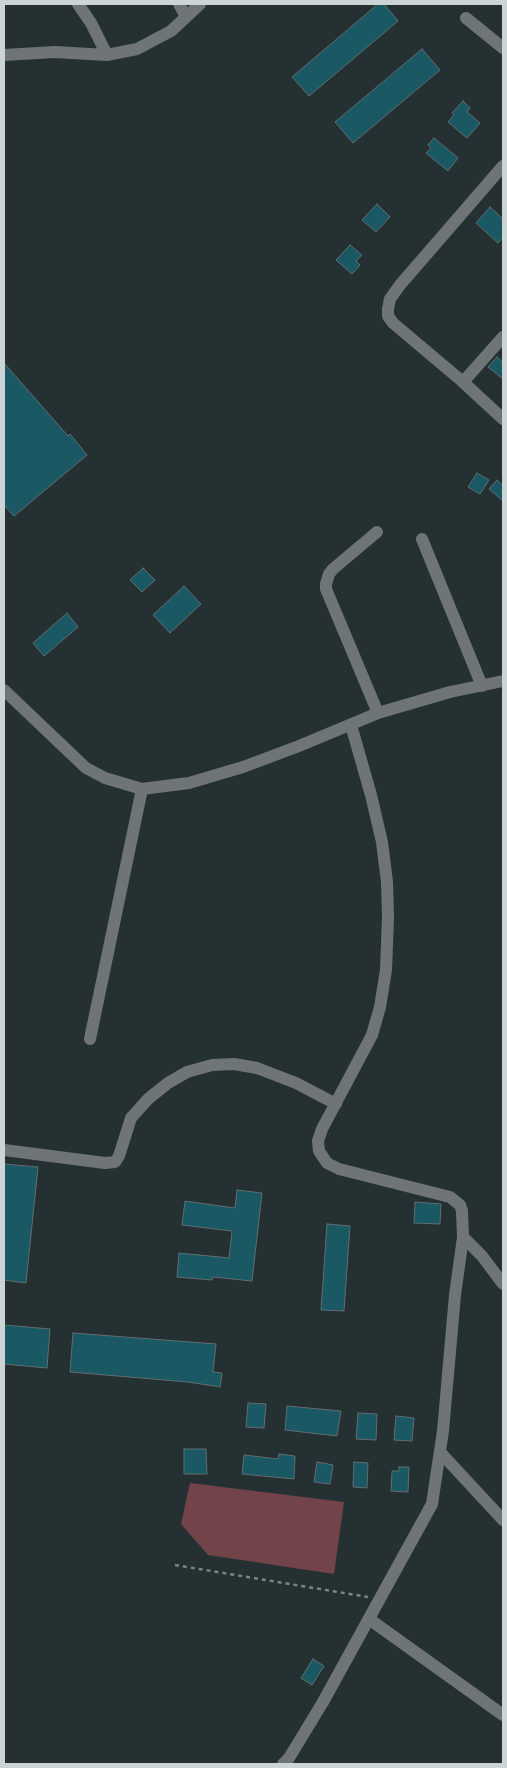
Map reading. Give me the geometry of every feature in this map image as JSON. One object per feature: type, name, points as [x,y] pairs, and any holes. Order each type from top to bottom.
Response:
[{"type":"street","points":[[78,4],[91,23],[107,55]]},
{"type":"street","points":[[179,4],[186,17]]},
{"type":"street","points":[[4,55],[55,52],[107,55],[137,49],[171,31],[200,4]]},
{"type":"street","points":[[466,18],[503,48]]},
{"type":"street","points":[[503,166],[400,285],[390,299],[388,309],[388,316],[393,323],[463,382],[503,419]]},
{"type":"street","points":[[463,382],[503,337]]},
{"type":"street","points":[[377,532],[333,569],[329,574],[326,589],[378,714]]},
{"type":"street","points":[[422,539],[482,686]]},
{"type":"street","points":[[4,690],[86,768],[105,778],[142,788],[189,783],[243,767],[378,714],[450,692],[503,681]]},
{"type":"street","points":[[283,1764],[323,1702],[432,1504],[440,1452],[462,1236],[462,1211],[460,1205],[450,1197],[339,1169],[327,1162],[319,1151],[318,1141],[322,1129],[372,1036],[385,987],[388,917],[387,882],[382,842],[351,725]]},
{"type":"street","points":[[90,1039],[142,788]]},
{"type":"street","points":[[4,1150],[105,1163],[114,1162],[119,1156],[131,1118],[148,1099],[168,1083],[181,1076],[212,1065],[234,1064],[257,1068],[296,1082],[336,1104]]},
{"type":"street","points":[[462,1236],[482,1256],[503,1284]]},
{"type":"street","points":[[440,1452],[503,1520]]},
{"type":"street","points":[[368,1619],[503,1715]]},
{"type":"path","points":[[175,1566],[380,1599]]},
{"type":"shaded area","points":[[190,1483],[344,1502],[334,1574],[208,1555],[181,1524]]},
{"type":"building","points":[[378,4],[384,4],[398,21],[309,96],[292,77]]},
{"type":"building","points":[[422,49],[440,70],[353,143],[335,122]]},
{"type":"building","points":[[463,101],[470,108],[467,112],[480,123],[467,138],[448,122],[454,115],[452,113]]},
{"type":"building","points":[[434,138],[458,158],[448,171],[426,153],[431,148],[428,145]]},
{"type":"building","points":[[377,204],[390,217],[376,232],[362,220]]},
{"type":"building","points":[[490,207],[503,219],[503,238],[498,243],[476,223]]},
{"type":"building","points":[[350,245],[362,255],[356,261],[360,265],[352,274],[336,260]]},
{"type":"building","points":[[497,357],[503,362],[503,379],[488,367]]},
{"type":"building","points":[[4,363],[87,455],[14,516],[4,505]]},
{"type":"building","points":[[477,473],[489,480],[480,494],[468,487]]},
{"type":"building","points":[[497,480],[503,486],[503,501],[489,489]]},
{"type":"building","points":[[143,568],[155,580],[142,592],[130,580]]},
{"type":"building","points":[[184,586],[201,604],[170,633],[153,615]]},
{"type":"building","points":[[67,613],[78,627],[44,656],[33,643]]},
{"type":"building","points":[[4,1164],[38,1167],[26,1283],[4,1280]]},
{"type":"building","points":[[237,1190],[262,1193],[252,1281],[213,1277],[212,1280],[177,1277],[179,1253],[229,1258],[232,1231],[182,1225],[185,1201],[235,1208]]},
{"type":"building","points":[[415,1202],[441,1204],[440,1224],[414,1223]]},
{"type":"building","points":[[327,1224],[350,1226],[344,1311],[321,1310]]},
{"type":"building","points":[[4,1325],[50,1329],[47,1368],[4,1364]]},
{"type":"building","points":[[73,1333],[216,1344],[213,1372],[222,1373],[220,1387],[188,1382],[70,1372]]},
{"type":"building","points":[[248,1403],[266,1404],[264,1428],[246,1427]]},
{"type":"building","points":[[287,1406],[341,1411],[337,1436],[285,1430]]},
{"type":"building","points":[[358,1413],[377,1414],[376,1440],[356,1439]]},
{"type":"building","points":[[396,1416],[414,1418],[412,1441],[394,1440]]},
{"type":"building","points":[[184,1449],[206,1449],[207,1474],[184,1474]]},
{"type":"building","points":[[279,1454],[295,1456],[294,1479],[242,1474],[244,1455],[278,1459]]},
{"type":"building","points":[[317,1462],[333,1465],[330,1484],[314,1482]]},
{"type":"building","points":[[354,1462],[368,1463],[367,1488],[353,1487]]},
{"type":"building","points":[[399,1467],[409,1467],[408,1492],[391,1491],[392,1471],[399,1471]]},
{"type":"building","points":[[313,1659],[324,1666],[312,1685],[301,1678]]}]
